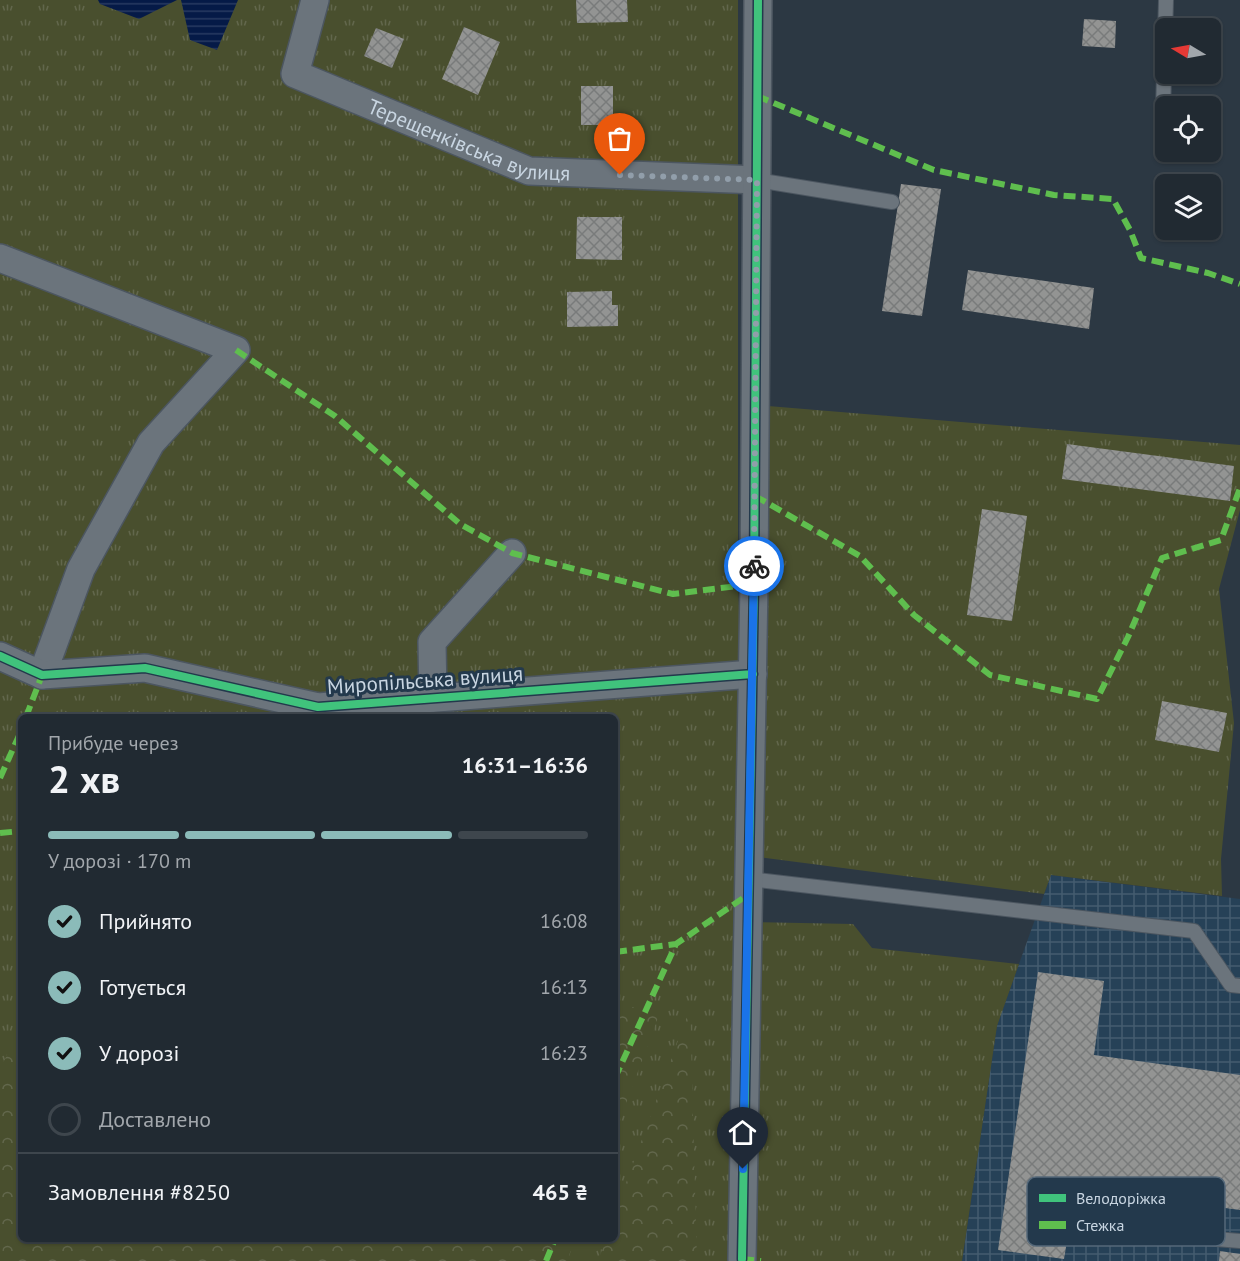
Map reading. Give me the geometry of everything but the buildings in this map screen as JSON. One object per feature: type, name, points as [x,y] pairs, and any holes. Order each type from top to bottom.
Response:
[{"type":"street","name":"Терещенківська вулиця","points":[[315,0],[295,74],[529,171],[757,180]]},
{"type":"street","points":[[742,1259],[753,674],[758,0]]},
{"type":"street","points":[[0,258],[236,351],[151,443],[81,569],[42,675]]},
{"type":"street","points":[[433,698],[432,642],[512,553]]},
{"type":"street","name":"Миропільська вулиця","points":[[0,656],[42,675],[145,668],[318,707],[753,674]]},
{"type":"lane","points":[[1163,96],[1166,0]]},
{"type":"lane","points":[[757,180],[892,202]]},
{"type":"lane","points":[[749,879],[1194,931],[1231,985],[1240,986]]},
{"type":"lane","points":[[1225,1240],[1240,1241]]},
{"type":"shaded area","points":[[1051,875],[1240,899],[1240,1261],[962,1261],[997,1025]]},
{"type":"green space","points":[[0,0],[738,0],[738,586],[749,840],[756,405],[1240,445],[1240,510],[1219,589],[1234,723],[1221,859],[1222,896],[1051,875],[1044,894],[750,856],[748,922],[853,924],[872,948],[1019,964],[997,1026],[962,1261],[0,1261]]},
{"type":"green space","points":[[618,1003],[659,1015],[618,1125]]},
{"type":"green space","points":[[690,1008],[697,1261],[598,1261],[605,1242],[618,1242],[618,1205]]},
{"type":"green space","points":[[18,1031],[18,1242],[574,1242],[567,1261],[3,1261],[0,1203],[0,1070]]},
{"type":"water","points":[[98,0],[177,0],[139,19],[100,4]]},
{"type":"water","points":[[181,0],[238,0],[217,50],[190,40]]},
{"type":"marked path","points":[[757,96],[934,170],[1054,195],[1113,199],[1130,230],[1141,258],[1208,273],[1240,284]]},
{"type":"marked path","points":[[236,350],[335,416],[460,524],[512,553],[673,594],[754,584]]},
{"type":"marked path","points":[[755,496],[860,556],[914,615],[990,675],[1097,699],[1128,637],[1162,558],[1221,540],[1240,488]]},
{"type":"marked path","points":[[27,714],[42,675]]},
{"type":"marked path","points":[[0,778],[18,738]]},
{"type":"marked path","points":[[0,833],[18,831]]},
{"type":"marked path","points":[[618,1071],[676,944],[749,894]]},
{"type":"marked path","points":[[618,952],[676,944]]},
{"type":"marked path","points":[[546,1261],[554,1242]]},
{"type":"marked path","points":[[742,1259],[761,1261]]},
{"type":"cycle path","points":[[742,1259],[754,584],[758,0]]},
{"type":"cycle path","points":[[0,656],[42,675],[145,668],[318,707],[753,674]]},
{"type":"way so far","points":[[620,175],[757,180],[754,566]]},
{"type":"route","points":[[743,1169],[754,566]]}]
